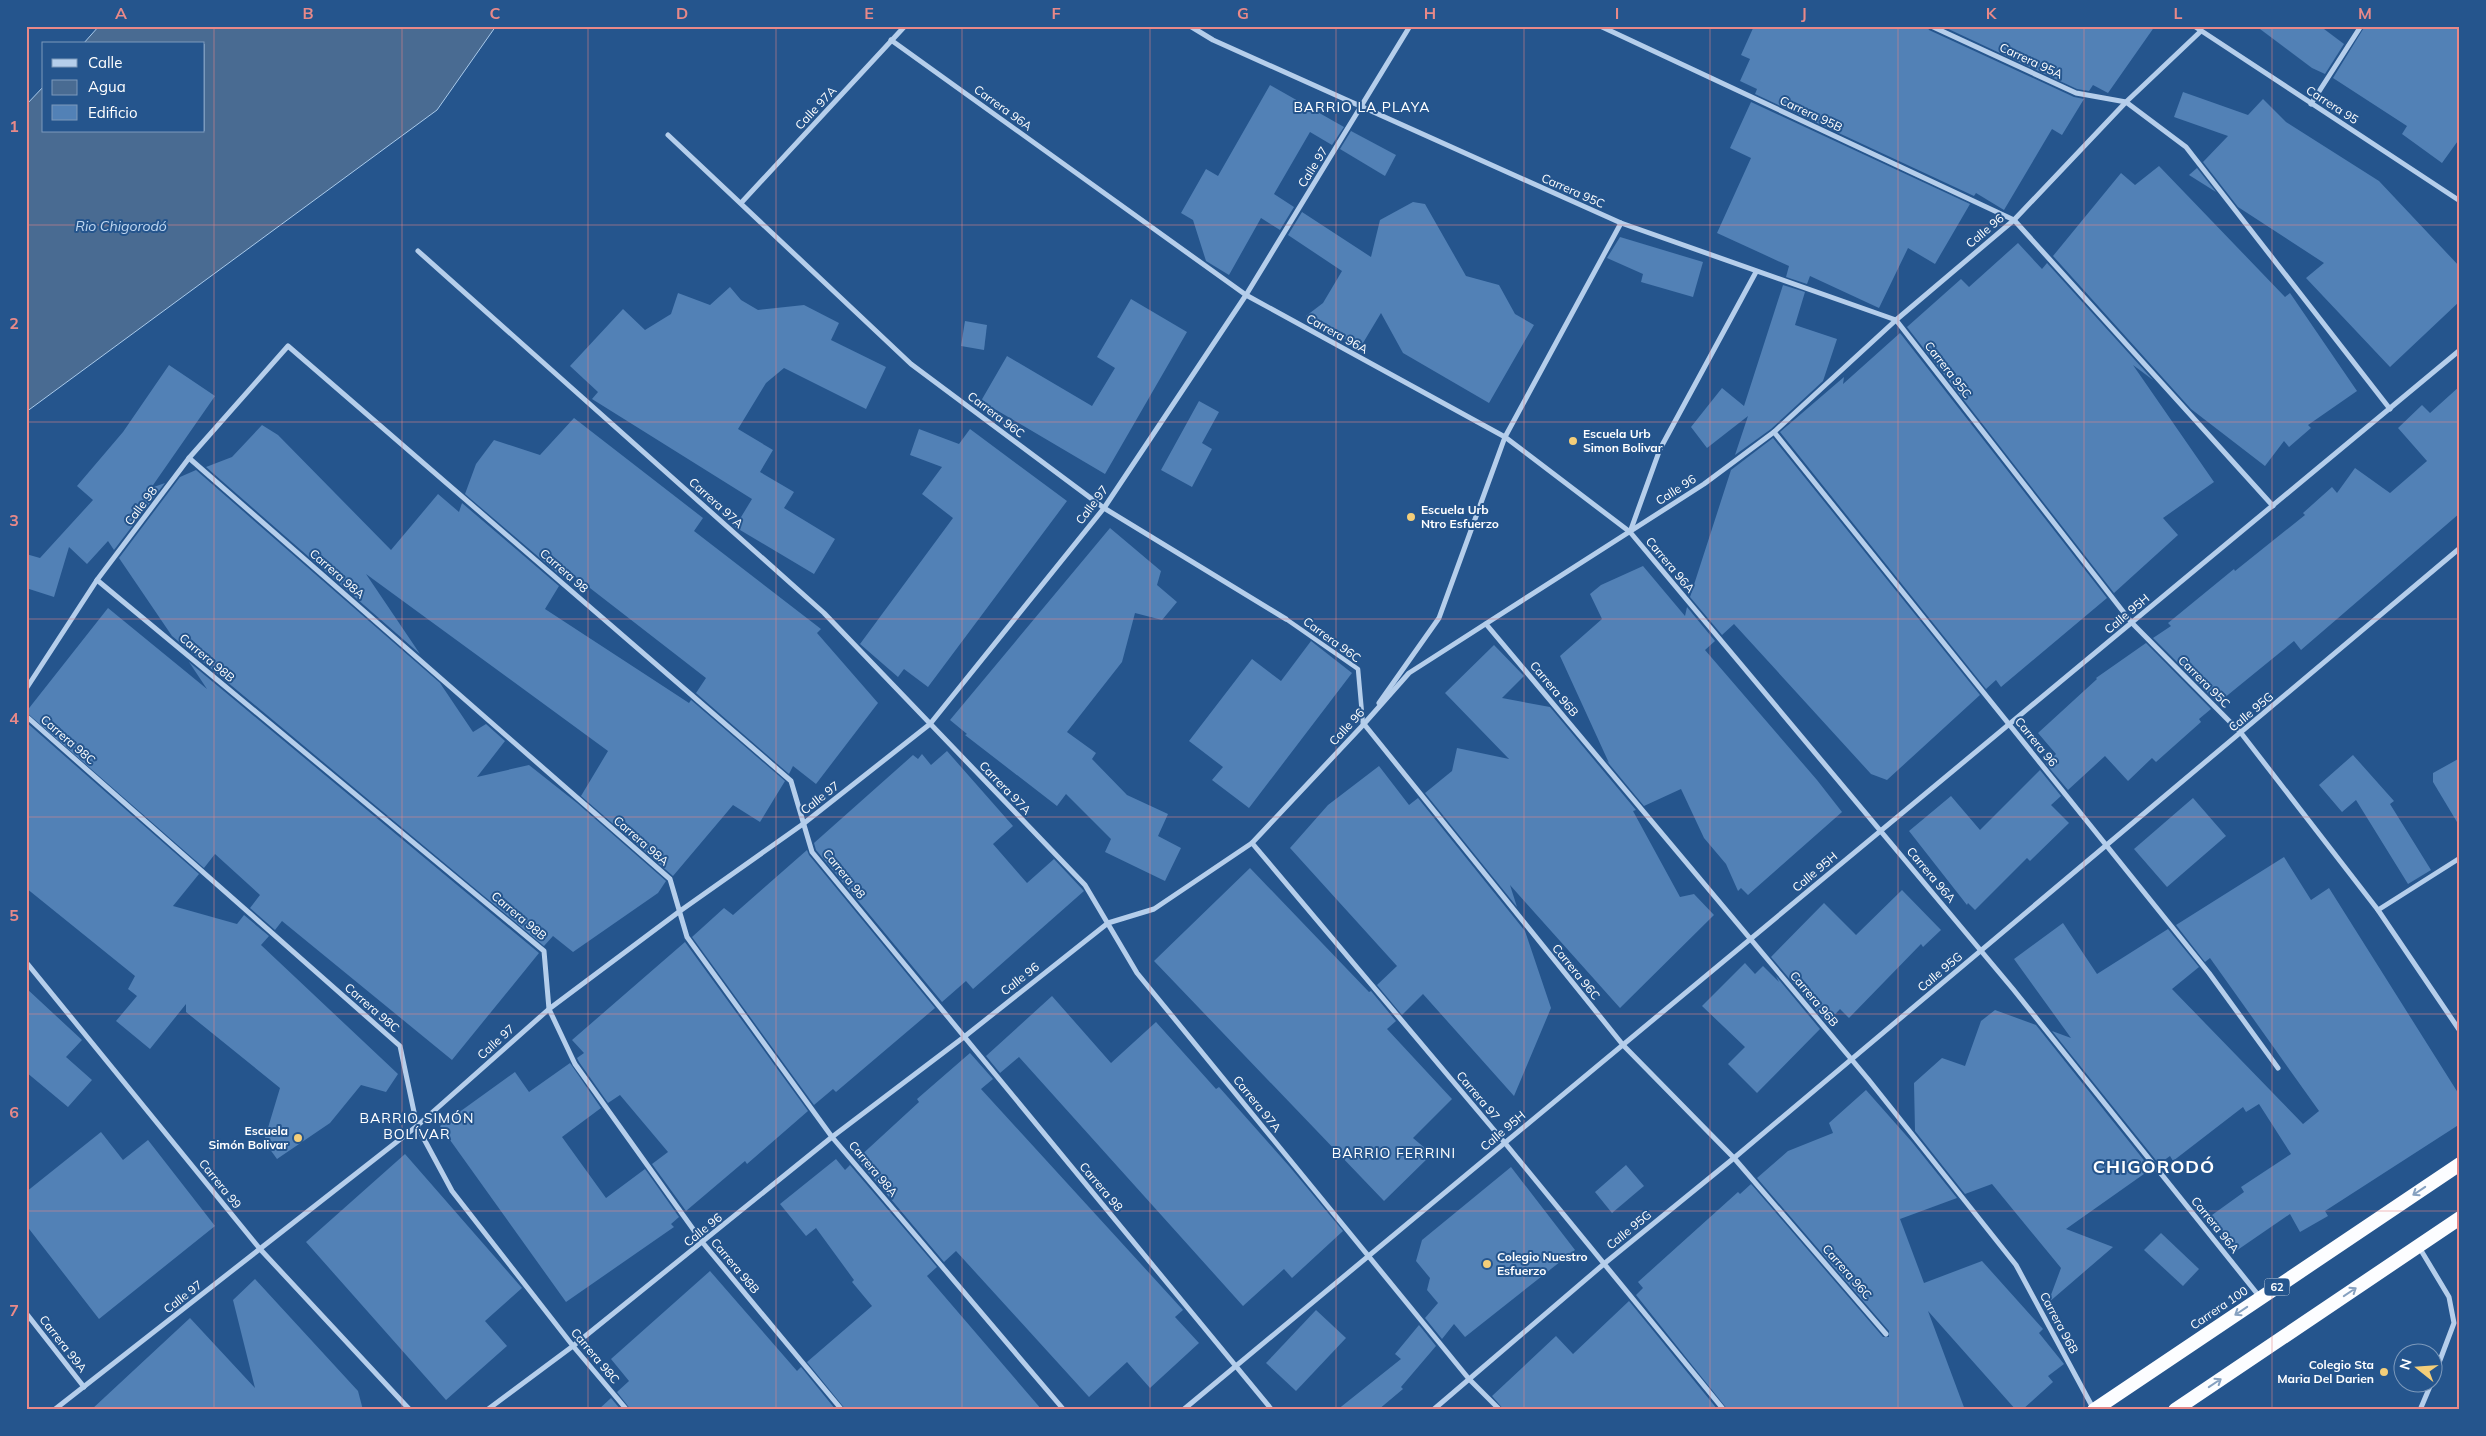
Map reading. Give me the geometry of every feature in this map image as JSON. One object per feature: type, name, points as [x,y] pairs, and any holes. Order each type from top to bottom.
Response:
[{"type":"highway","name":"Carrera 100","points":[[2094,1410],[2460,1164]]},
{"type":"highway","points":[[2174,1410],[2460,1218]]},
{"type":"street","name":"Calle 97A","points":[[741,203],[905,26]]},
{"type":"street","name":"Carrera 95C","points":[[1190,26],[1213,40],[1621,223],[1896,320],[2132,623],[2241,733],[2378,910],[2460,1031]]},
{"type":"street","name":"Calle 97","points":[[54,1410],[417,1126],[549,1009],[680,911],[803,824],[930,724],[1104,508],[1246,295],[1410,26]]},
{"type":"street","name":"Carrera 95B","points":[[1600,26],[2014,220]]},
{"type":"street","name":"Carrera 95A","points":[[1931,26],[2076,93],[2126,102]]},
{"type":"street","name":"Carrera 95","points":[[2194,26],[2460,201]]},
{"type":"street","points":[[2311,104],[2361,26]]},
{"type":"street","name":"Calle 96","points":[[487,1410],[574,1346],[703,1243],[832,1136],[1108,923],[1154,910],[1252,843],[1409,673],[1704,484],[1774,432],[1896,320],[2014,220],[2126,102],[2201,31]]},
{"type":"street","name":"Carrera 96A","points":[[891,40],[1246,295],[1505,437],[1630,532],[1981,951],[2260,1298]]},
{"type":"street","points":[[2126,102],[2186,148],[2390,409]]},
{"type":"street","name":"Carrera 96C","points":[[668,135],[911,364],[1104,508],[1286,619],[1358,669],[1363,725],[1623,1045],[1734,1158],[1886,1334]]},
{"type":"street","points":[[2014,220],[2273,506]]},
{"type":"street","points":[[1363,725],[1439,618],[1505,437],[1621,223]]},
{"type":"street","name":"Carrera 97A","points":[[418,251],[824,613],[1085,885],[1137,973],[1469,1379],[1500,1410]]},
{"type":"street","points":[[1630,532],[1660,449],[1756,272]]},
{"type":"street","name":"Calle 98","points":[[26,689],[97,580],[189,458],[288,346]]},
{"type":"street","name":"Carrera 98","points":[[288,346],[791,781],[812,852],[1272,1410]]},
{"type":"street","name":"Calle 95H","points":[[1182,1410],[2460,350]]},
{"type":"street","name":"Carrera 96","points":[[1774,432],[2209,973],[2278,1068]]},
{"type":"street","name":"Carrera 98A","points":[[189,458],[670,879],[687,937],[832,1136],[1064,1410]]},
{"type":"street","name":"Calle 95G","points":[[1433,1410],[1604,1263],[1734,1158],[2460,548]]},
{"type":"street","name":"Carrera 98B","points":[[97,580],[544,950],[549,1009],[575,1064],[703,1243],[842,1410]]},
{"type":"street","name":"Carrera 96B","points":[[1486,624],[1851,1059],[2016,1265],[2094,1410]]},
{"type":"street","name":"Carrera 98C","points":[[26,716],[400,1046],[417,1126],[452,1191],[627,1410]]},
{"type":"street","name":"Carrera 97","points":[[1252,843],[1505,1143],[1724,1410]]},
{"type":"street","points":[[2378,910],[2460,858]]},
{"type":"street","name":"Carrera 99","points":[[26,962],[260,1249],[410,1410]]},
{"type":"street","points":[[2418,1246],[2449,1297],[2454,1323],[2444,1350]]},
{"type":"street","name":"Carrera 99A","points":[[26,1313],[84,1387]]},
{"type":"street","points":[[2420,1410],[2427,1394]]},
{"type":"water","name":"Rio Chigorodó","points":[[99,26],[496,26],[437,110],[26,412],[26,105],[42,88],[42,132],[205,132],[205,42],[85,42]]},
{"type":"building","points":[[1754,26],[1927,26],[1929,30],[2074,97],[2084,99],[2062,135],[2052,129],[2004,210],[1976,193],[1974,196],[1755,94],[1757,89],[1740,81],[1750,59],[1741,55]]},
{"type":"building","points":[[1942,26],[2155,26],[2108,93],[2093,85],[2089,91],[2077,89]]},
{"type":"building","points":[[2256,26],[2320,26],[2344,44],[2325,74],[2312,68]]},
{"type":"building","points":[[2365,26],[2460,26],[2460,138],[2442,163],[2402,134],[2407,126],[2333,78]]},
{"type":"building","points":[[1270,85],[1344,127],[1332,145],[1310,132],[1274,194],[1294,207],[1280,230],[1261,218],[1229,275],[1206,261],[1193,220],[1181,213],[1206,169],[1218,176]]},
{"type":"building","points":[[2183,92],[2248,115],[2263,99],[2286,122],[2379,181],[2460,267],[2460,301],[2390,367],[2306,278],[2324,263],[2238,207],[2203,162],[2228,136],[2174,117]]},
{"type":"building","points":[[1751,102],[1970,204],[1935,264],[1908,248],[1879,308],[1810,276],[1807,284],[1786,277],[1789,266],[1717,233],[1751,158],[1730,148]]},
{"type":"building","points":[[1351,131],[1396,155],[1385,176],[1340,149]]},
{"type":"building","points":[[2159,166],[2285,297],[2290,293],[2357,391],[2308,425],[2311,428],[2289,447],[2284,441],[2265,466],[2191,409],[2053,256],[2121,173],[2135,185]]},
{"type":"building","points":[[2197,168],[2216,192],[2189,175]]},
{"type":"building","points":[[1413,202],[1425,204],[1466,276],[1499,285],[1515,314],[1534,325],[1489,403],[1403,353],[1381,313],[1360,348],[1306,316],[1323,303],[1342,271],[1288,235],[1302,212],[1371,257],[1380,220]]},
{"type":"building","points":[[1620,237],[1703,262],[1693,297],[1641,282],[1643,274],[1607,258]]},
{"type":"building","points":[[2018,243],[2042,269],[2047,263],[2153,380],[2133,365],[2214,482],[2163,518],[2178,535],[2114,593],[1907,327],[1961,279],[1969,287]]},
{"type":"building","points":[[1783,285],[1805,292],[1795,325],[1837,339],[1823,381],[1771,429],[1735,455],[1748,416],[1707,448],[1691,427],[1722,388],[1744,406]]},
{"type":"building","points":[[730,287],[741,300],[758,310],[804,305],[839,323],[831,340],[886,367],[866,409],[784,368],[766,383],[738,429],[773,450],[760,472],[794,492],[784,508],[835,539],[814,574],[735,527],[752,499],[592,399],[598,392],[570,366],[623,309],[645,330],[671,314],[678,293],[710,305]]},
{"type":"building","points":[[1131,299],[1187,332],[1105,474],[981,401],[1007,356],[1092,406],[1115,368],[1097,357]]},
{"type":"building","points":[[965,321],[987,325],[984,350],[961,346]]},
{"type":"building","points":[[1900,333],[2107,598],[2001,687],[1996,680],[1986,689],[1780,432],[1844,377],[1843,384]]},
{"type":"building","points":[[169,365],[215,396],[151,488],[165,483],[114,550],[108,541],[87,564],[69,547],[54,597],[26,588],[26,554],[40,558],[93,500],[77,486],[123,432]]},
{"type":"building","points":[[2460,386],[2460,513],[2301,650],[2294,641],[2218,703],[2153,638],[2171,626],[2168,623],[2234,569],[2235,571],[2305,515],[2303,513],[2332,487],[2337,493],[2355,468],[2390,493],[2427,461],[2398,428],[2422,405],[2430,413]]},
{"type":"building","points":[[1199,401],[1219,412],[1202,443],[1212,449],[1192,487],[1161,470]]},
{"type":"building","points":[[574,418],[703,518],[694,531],[821,629],[817,633],[878,703],[816,784],[793,766],[789,774],[696,693],[706,678],[568,571],[563,578],[465,494],[476,464],[494,440],[540,455]]},
{"type":"building","points":[[262,425],[278,435],[391,550],[438,494],[459,512],[462,503],[559,586],[545,609],[689,703],[691,700],[785,781],[760,822],[733,805],[673,876],[581,796],[608,751],[366,574],[420,654],[206,467],[232,457]]},
{"type":"building","points":[[919,429],[959,444],[970,429],[1067,501],[928,687],[904,669],[898,677],[860,644],[953,518],[922,494],[942,467],[910,455]]},
{"type":"building","points":[[1773,438],[1980,695],[1887,780],[1871,774],[1734,624],[1722,635],[1690,597],[1731,470]]},
{"type":"building","points":[[196,470],[440,683],[473,732],[486,724],[505,741],[477,777],[529,765],[577,803],[666,881],[658,893],[573,952],[553,936],[544,946],[172,636],[119,558],[180,477]]},
{"type":"building","points":[[1110,528],[1161,571],[1157,585],[1177,602],[1162,620],[1135,613],[1122,662],[1067,732],[1096,753],[1092,759],[1127,795],[1168,814],[1158,836],[1181,848],[1165,881],[1105,852],[1111,839],[1066,794],[1057,806],[965,735],[967,734],[950,720]]},
{"type":"building","points":[[1643,566],[1685,616],[1687,607],[1715,641],[1705,650],[1817,780],[1842,812],[1748,895],[1741,888],[1738,891],[1726,864],[1704,838],[1681,789],[1644,806],[1605,759],[1609,763],[1560,656],[1602,619],[1590,594],[1601,585]]},
{"type":"building","points":[[108,608],[207,689],[189,662],[539,953],[452,1060],[282,921],[275,930],[250,908],[260,895],[215,854],[204,868],[26,712]]},
{"type":"building","points":[[1311,641],[1352,673],[1249,808],[1212,780],[1223,767],[1189,741],[1252,659],[1281,681]]},
{"type":"building","points":[[2146,643],[2211,709],[2199,719],[2201,722],[2156,762],[2152,758],[2128,781],[2105,756],[2068,790],[2046,764],[2056,754],[2038,733],[2096,678]]},
{"type":"building","points":[[1494,645],[1524,676],[1502,698],[1550,707],[1636,810],[1633,811],[1680,897],[1694,894],[1714,915],[1620,1008],[1510,885],[1517,907],[1425,793],[1452,771],[1457,748],[1509,759],[1445,693]]},
{"type":"building","points":[[26,722],[199,874],[173,906],[237,924],[244,915],[269,936],[261,945],[398,1074],[386,1092],[361,1085],[330,1123],[277,1159],[264,1141],[280,1088],[186,1012],[186,1004],[150,1049],[116,1021],[137,996],[128,989],[135,976],[26,888]]},
{"type":"building","points":[[947,751],[1013,826],[993,844],[1027,883],[1054,859],[1084,891],[973,989],[966,981],[942,1002],[816,850],[814,843],[913,755],[918,759],[922,754],[931,765]]},
{"type":"building","points":[[2353,755],[2394,801],[2390,804],[2431,870],[2408,884],[2356,800],[2342,812],[2319,785]]},
{"type":"building","points":[[2460,758],[2460,827],[2433,782],[2433,773]]},
{"type":"building","points":[[1379,766],[1409,805],[1418,798],[1525,931],[1551,1008],[1514,1096],[1423,994],[1402,1015],[1377,985],[1397,966],[1290,848],[1328,805]]},
{"type":"building","points":[[2040,770],[2061,796],[2051,805],[2069,823],[2030,861],[2027,858],[1975,910],[1968,903],[1967,905],[1909,831],[1951,796],[1980,830]]},
{"type":"building","points":[[2193,798],[2226,836],[2167,887],[2134,849]]},
{"type":"building","points":[[807,850],[809,855],[935,1008],[836,1092],[833,1089],[814,1105],[692,937],[724,908],[733,915]]},
{"type":"building","points":[[2284,857],[2311,900],[2329,888],[2460,1096],[2460,1124],[2325,1211],[2328,1216],[2300,1232],[2290,1214],[2236,1251],[2212,1215],[2244,1192],[2241,1187],[2291,1154],[2259,1104],[2246,1112],[2243,1107],[2173,1161],[2170,1156],[2159,1164],[2052,1031],[2071,1038],[2014,959],[2063,923],[2097,974],[2168,929],[2199,967],[2172,989],[2303,1124],[2319,1111],[2210,958],[2205,962],[2176,925]]},
{"type":"building","points":[[1250,868],[1369,992],[1371,991],[1396,1021],[1387,1029],[1452,1099],[1413,1138],[1432,1154],[1384,1201],[1154,961]]},
{"type":"building","points":[[1902,890],[1941,930],[1923,947],[1921,944],[1849,1018],[1840,1009],[1827,1023],[1771,957],[1824,903],[1856,935]]},
{"type":"building","points":[[685,942],[808,1111],[747,1164],[745,1161],[686,1211],[652,1164],[668,1152],[620,1095],[608,1103],[579,1062],[577,1058],[584,1053],[572,1040]]},
{"type":"building","points":[[1745,963],[1755,974],[1763,966],[1779,982],[1776,976],[1820,1029],[1757,1093],[1728,1064],[1745,1047],[1702,1006]]},
{"type":"building","points":[[26,988],[82,1040],[66,1057],[92,1080],[68,1107],[26,1072]]},
{"type":"building","points":[[1052,996],[1111,1063],[1156,1022],[1216,1089],[1219,1087],[1343,1231],[1292,1278],[1284,1269],[1243,1306],[1019,1057],[1000,1073],[986,1056]]},
{"type":"building","points":[[1995,1010],[2036,1025],[2151,1169],[2066,1229],[2113,1247],[2048,1303],[2061,1268],[1992,1184],[1965,1194],[1915,1131],[1914,1083],[1942,1058],[1965,1066],[1981,1021]]},
{"type":"building","points":[[970,1053],[993,1079],[981,1089],[1183,1310],[1175,1317],[1199,1343],[1150,1388],[1127,1362],[1089,1397],[956,1251],[944,1262],[857,1159],[919,1102],[917,1099]]},
{"type":"building","points":[[570,1063],[601,1108],[562,1137],[606,1198],[645,1169],[679,1217],[671,1224],[674,1227],[566,1302],[440,1126],[515,1072],[529,1092]]},
{"type":"building","points":[[1866,1090],[1912,1142],[1957,1198],[1900,1219],[1924,1283],[1982,1261],[2043,1329],[2039,1333],[2064,1364],[2048,1376],[2053,1382],[2022,1410],[2016,1410],[1928,1311],[1965,1410],[1728,1410],[1636,1295],[1643,1288],[1638,1282],[1738,1192],[1740,1194],[1751,1184],[1883,1337],[1889,1337],[1889,1331],[1757,1178],[1788,1151],[1833,1133],[1829,1123]]},
{"type":"building","points":[[101,1132],[123,1160],[148,1140],[215,1226],[99,1319],[26,1225],[26,1192]]},
{"type":"building","points":[[405,1154],[522,1288],[485,1321],[507,1346],[446,1400],[306,1242]]},
{"type":"building","points":[[836,1159],[845,1170],[850,1165],[937,1267],[927,1276],[1042,1410],[846,1410],[807,1362],[872,1306],[852,1282],[854,1280],[816,1228],[806,1236],[780,1204]]},
{"type":"building","points":[[1626,1165],[1644,1186],[1612,1213],[1595,1192]]},
{"type":"building","points":[[1511,1167],[1575,1250],[1465,1337],[1454,1324],[1442,1339],[1425,1318],[1438,1303],[1427,1290],[1430,1278],[1416,1261],[1422,1240]]},
{"type":"building","points":[[2161,1233],[2199,1269],[2183,1286],[2144,1250]]},
{"type":"building","points":[[710,1271],[797,1371],[801,1367],[836,1410],[631,1410],[617,1392],[629,1381],[611,1359]]},
{"type":"building","points":[[255,1279],[358,1391],[363,1410],[91,1410],[190,1318],[255,1388],[233,1300]]},
{"type":"building","points":[[1629,1301],[1718,1410],[1504,1410],[1492,1396],[1556,1336],[1573,1354]]},
{"type":"building","points":[[1316,1310],[1346,1338],[1296,1391],[1266,1363]]},
{"type":"building","points":[[1419,1325],[1436,1346],[1401,1387],[1403,1389],[1378,1410],[1337,1410],[1401,1359],[1395,1354]]},
{"type":"building","points":[[611,1398],[621,1410],[598,1410]]},
{"type":"place","name":"Escuela Urb Simon Bolivar","points":[[1573,441]]},
{"type":"place","name":"Escuela Urb Ntro Esfuerzo","points":[[1411,517]]},
{"type":"place","name":"Escuela Simón Bolivar","points":[[298,1138]]},
{"type":"place","name":"Colegio Nuestro Esfuerzo","points":[[1487,1264]]},
{"type":"place","name":"Colegio Sta Maria Del Darien","points":[[2384,1372]]},
{"type":"district","name":"BARRIO LA PLAYA","points":[[1362,107]]},
{"type":"district","name":"BARRIO SIMÓN BOLÍVAR","points":[[417,1126]]},
{"type":"district","name":"BARRIO FERRINI","points":[[1394,1153]]},
{"type":"district","name":"CHIGORODÓ","points":[[2154,1167]]}]
